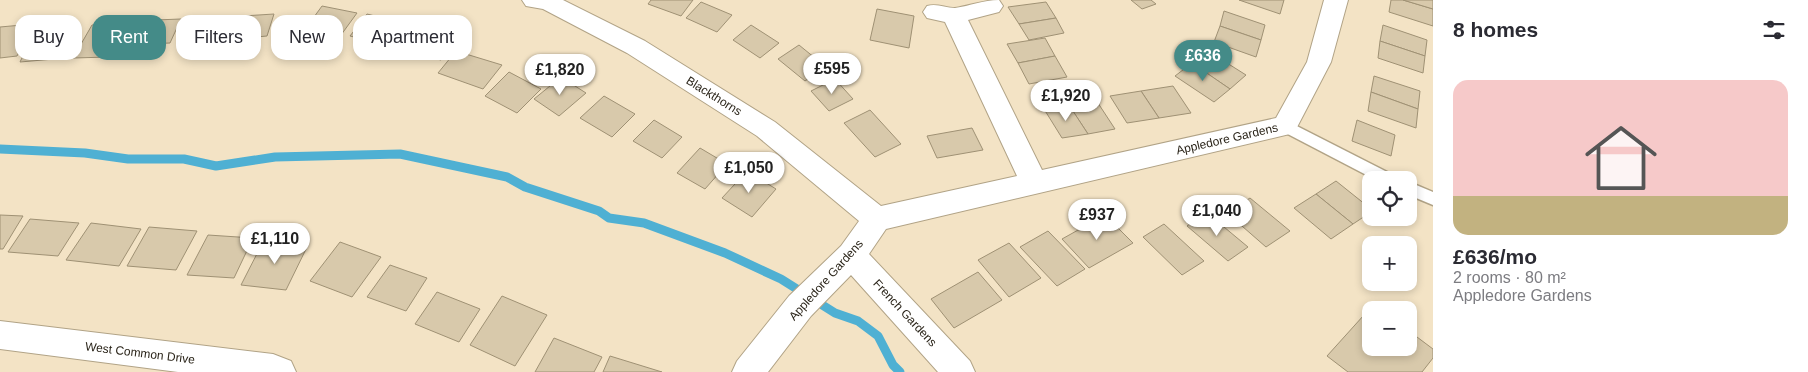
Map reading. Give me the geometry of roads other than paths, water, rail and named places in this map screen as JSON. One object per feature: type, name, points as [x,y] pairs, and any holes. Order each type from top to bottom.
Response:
[{"type":"street","name":"Appledore Gardens","points":[[748,372],[808,297],[851,255],[877,219],[1286,126],[1320,62],[1336,0]]},
{"type":"street","name":"Blackthorns","points":[[544,1],[636,47],[766,129],[877,219]]},
{"type":"street","points":[[991,6],[944,14],[1034,182]]},
{"type":"street","name":"French Gardens","points":[[851,255],[959,372]]},
{"type":"street","name":"West Common Drive","points":[[0,335],[272,369],[280,372]]},
{"type":"lane","points":[[1286,126],[1373,171]]},
{"type":"lane","points":[[1417,192],[1433,199]]},
{"type":"waterway","points":[[0,149],[85,153],[128,159],[184,159],[216,166],[275,157],[400,154],[507,177],[525,187],[599,211],[609,218],[644,223],[725,253],[781,279],[835,313],[858,321],[878,336],[893,365],[900,372]]}]
